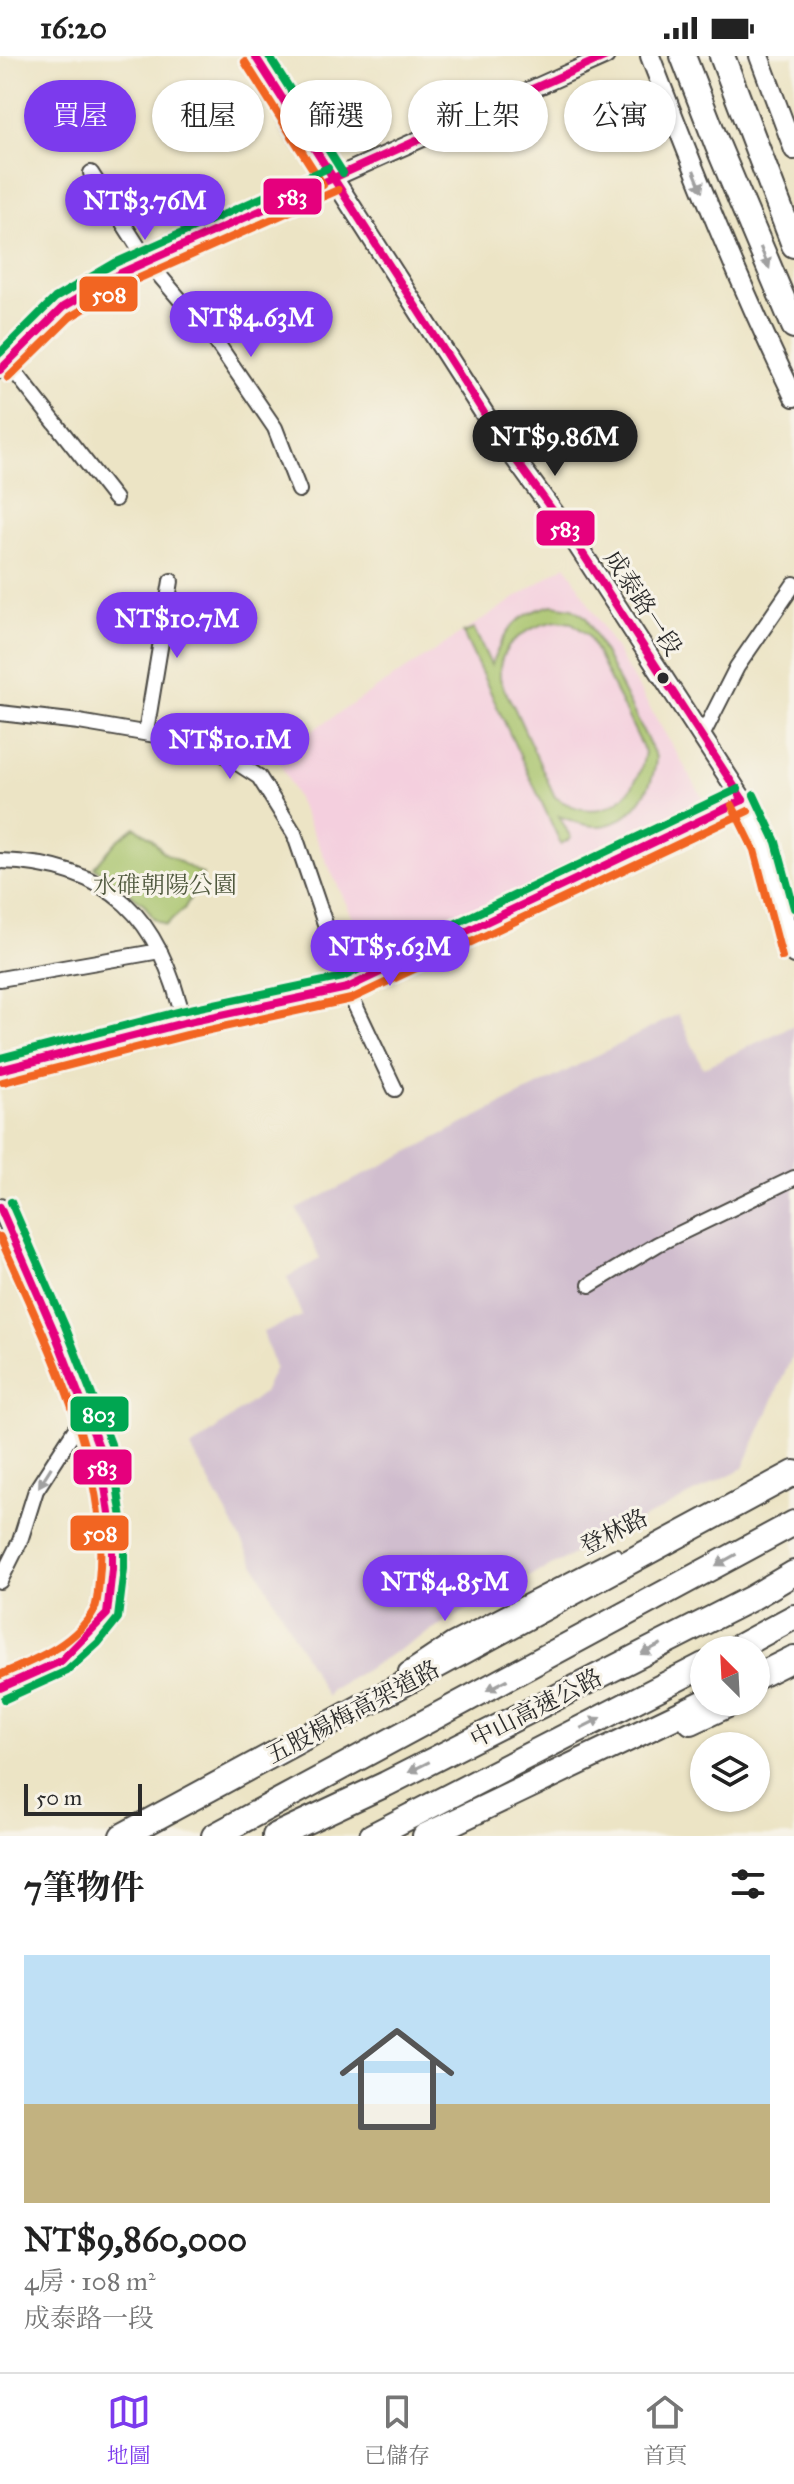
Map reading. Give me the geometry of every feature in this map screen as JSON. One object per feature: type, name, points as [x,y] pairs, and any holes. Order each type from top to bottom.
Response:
[{"type":"highway","points":[[683,56],[794,326]]},
{"type":"highway","points":[[722,56],[791,235]]},
{"type":"highway","name":"五股楊梅高架道路","points":[[122,1833],[794,1473]]},
{"type":"highway","points":[[214,1836],[794,1523]]},
{"type":"highway","name":"中山高速公路","points":[[275,1836],[400,1777],[750,1599],[794,1573]]},
{"type":"highway","points":[[759,1636],[794,1617]]},
{"type":"highway","points":[[770,1670],[794,1658]]},
{"type":"highway","name":"中山高速公路","points":[[372,1836],[690,1672]]},
{"type":"highway","points":[[770,1685],[794,1674]]},
{"type":"highway","points":[[425,1836],[690,1709]]},
{"type":"highway","points":[[455,1836],[705,1716]]},
{"type":"main road","name":"成泰路一段","points":[[255,56],[500,438],[574,540],[743,800],[765,846],[794,954]]},
{"type":"main road","points":[[650,56],[697,179],[794,397]]},
{"type":"main road","points":[[759,56],[794,150]]},
{"type":"street","points":[[115,499],[4,366],[63,307],[121,273],[606,56]]},
{"type":"street","points":[[91,173],[148,262],[217,343],[275,428],[299,490]]},
{"type":"street","points":[[146,732],[171,581]]},
{"type":"street","points":[[701,738],[737,667],[794,584]]},
{"type":"street","points":[[0,713],[146,732],[208,744],[259,777],[294,833],[347,988],[395,1089]]},
{"type":"street","points":[[0,1070],[184,1023],[347,988],[743,800]]},
{"type":"street","points":[[0,861],[71,873],[102,885],[126,903],[160,951],[174,982],[184,1023]]},
{"type":"street","points":[[0,979],[160,951]]},
{"type":"street","points":[[590,1285],[658,1244],[794,1178]]},
{"type":"street","points":[[0,1207],[87,1411],[99,1447],[112,1533],[107,1614],[61,1661],[0,1688]]},
{"type":"street","points":[[0,1581],[20,1541],[36,1490],[87,1411]]},
{"type":"street","name":"登林路","points":[[122,1833],[375,1691],[451,1641],[794,1464]]},
{"type":"shaded area","points":[[566,565],[710,810],[374,963],[276,754]]},
{"type":"shaded area","points":[[678,1014],[703,1068],[794,1025],[794,1352],[743,1468],[482,1601],[331,1690],[327,1697],[191,1448],[263,1393],[275,1367],[263,1332],[302,1316],[287,1277],[320,1259],[297,1209]]},
{"type":"green space","points":[[553,605],[572,608],[586,617],[656,757],[651,781],[629,813],[608,825],[595,826],[559,816],[571,838],[561,844],[463,633],[474,629],[491,665],[501,642],[513,626],[539,609]],"holes":[[[546,623],[572,623],[588,635],[645,752],[641,769],[625,796],[601,809],[586,810],[555,797],[500,677],[504,655],[517,638]]]},
{"type":"green space","name":"水碓朝陽公園","points":[[135,827],[151,838],[163,852],[203,875],[184,909],[166,925],[154,919],[144,904],[94,867],[117,841]]},
{"type":"transit line","name":"583","points":[[255,56],[500,438],[574,540],[743,800]]},
{"type":"transit line","name":"803","points":[[269,56],[343,173]]},
{"type":"transit line","name":"583","points":[[0,370],[63,307],[121,273],[606,56]]},
{"type":"transit line","name":"508","points":[[245,62],[323,185]]},
{"type":"transit line","name":"803","points":[[0,353],[55,298],[115,263],[328,168]]},
{"type":"transit line","name":"508","points":[[8,378],[70,317],[126,284],[338,190]]},
{"type":"transit line","name":"803","points":[[0,1058],[181,1011],[343,977],[738,789]]},
{"type":"transit line","name":"803","points":[[754,795],[776,842],[794,908]]},
{"type":"transit line","name":"583","points":[[0,1070],[184,1023],[347,988],[743,800]]},
{"type":"transit line","name":"508","points":[[732,805],[754,850],[782,957]]},
{"type":"transit line","name":"508","points":[[3,1082],[187,1035],[351,999],[748,811]]},
{"type":"transit line","name":"803","points":[[5,1699],[67,1671],[98,1643],[118,1618],[124,1569],[124,1532],[111,1444],[65,1326],[11,1202]]},
{"type":"transit line","name":"583","points":[[0,1207],[54,1331],[99,1447],[112,1533],[107,1614],[61,1661],[0,1688]]},
{"type":"transit line","name":"508","points":[[0,1237],[71,1404],[95,1492],[100,1536],[97,1600],[86,1622],[53,1650],[0,1675]]}]
